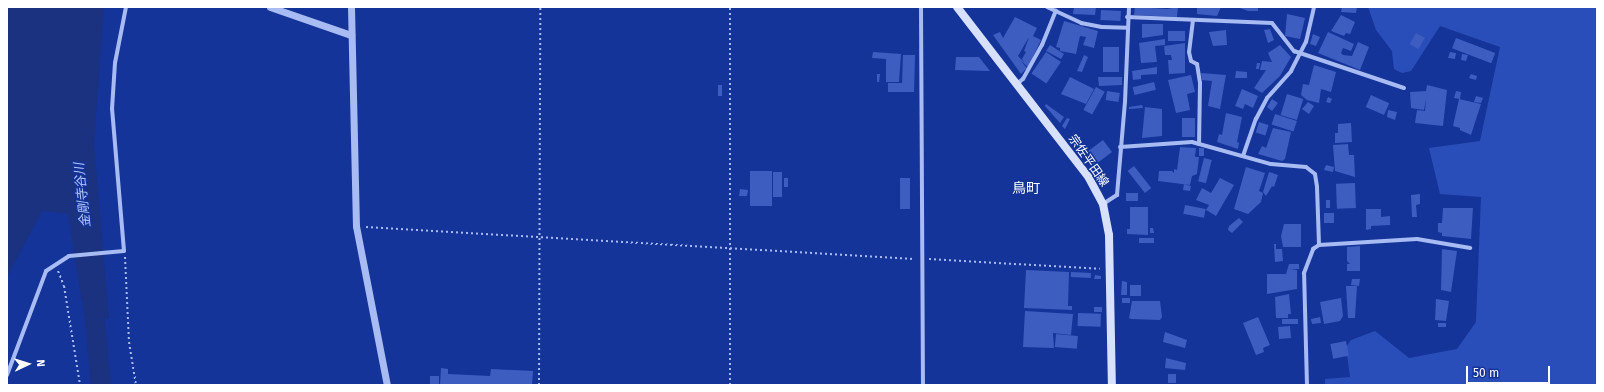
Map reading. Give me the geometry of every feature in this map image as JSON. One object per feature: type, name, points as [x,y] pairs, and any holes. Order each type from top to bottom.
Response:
[{"type":"main road","name":"宗佐平田線","points":[[957,7],[1089,178],[1103,204],[1109,235],[1112,385]]},
{"type":"street","points":[[7,375],[46,271],[69,256],[124,251],[112,109],[115,63],[126,7]]},
{"type":"street","points":[[270,7],[351,35]]},
{"type":"street","points":[[351,7],[356,226],[387,385]]},
{"type":"street","points":[[921,7],[923,385]]},
{"type":"street","points":[[1047,7],[1081,23],[1102,27],[1127,28]]},
{"type":"street","points":[[1103,204],[1117,195],[1125,102],[1127,17],[1129,7]]},
{"type":"street","points":[[1243,156],[1256,119],[1267,98],[1291,71],[1306,42],[1314,7]]},
{"type":"street","points":[[1016,85],[1024,79],[1042,45],[1056,11]]},
{"type":"street","points":[[1127,17],[1272,23],[1294,51],[1300,54],[1404,88]]},
{"type":"street","points":[[1193,20],[1189,52],[1191,61],[1197,64],[1200,83],[1199,144]]},
{"type":"street","points":[[1120,147],[1199,144],[1272,164],[1306,167],[1314,174],[1319,245]]},
{"type":"street","points":[[1307,385],[1304,273],[1313,249],[1319,245],[1417,239],[1470,248]]},
{"type":"path","points":[[539,385],[538,236],[540,7]]},
{"type":"path","points":[[730,7],[730,385]]},
{"type":"path","points":[[356,226],[1109,270]]},
{"type":"path","points":[[124,251],[129,342],[136,385]]},
{"type":"path","points":[[56,265],[64,286],[80,385]]},
{"type":"shaded area","points":[[1368,7],[1597,7],[1597,385],[1325,385],[1325,379],[1350,377],[1346,347],[1351,340],[1375,331],[1409,358],[1457,349],[1476,322],[1481,197],[1440,194],[1429,148],[1480,141],[1500,47],[1440,26],[1411,71],[1402,73],[1394,69],[1392,51],[1376,30]]},
{"type":"water","points":[[7,7],[104,7],[94,143],[109,319],[84,315],[68,214],[42,211],[7,277]]},
{"type":"building","points":[[1074,7],[1096,7],[1095,15],[1073,14]]},
{"type":"building","points":[[1135,7],[1167,9],[1178,7],[1177,17],[1134,15]]},
{"type":"building","points":[[1197,7],[1221,7],[1217,16],[1197,14]]},
{"type":"building","points":[[1237,7],[1258,7],[1258,11],[1248,11]]},
{"type":"building","points":[[1342,7],[1357,7],[1356,13],[1341,12]]},
{"type":"building","points":[[1101,10],[1121,11],[1120,21],[1100,20]]},
{"type":"building","points":[[1287,14],[1305,18],[1300,39],[1285,36]]},
{"type":"building","points":[[1341,15],[1355,22],[1350,34],[1346,33],[1344,36],[1331,31]]},
{"type":"building","points":[[1015,17],[1037,28],[1033,36],[1041,40],[1028,67],[1020,60],[1027,68],[1021,74],[993,35],[1000,32],[1003,38]],"holes":[[[1029,37],[1024,51],[1026,52],[1022,59],[1024,62],[1018,56]]]},
{"type":"building","points":[[1064,21],[1098,31],[1094,48],[1083,45],[1086,37],[1080,36],[1076,54],[1060,51],[1060,48],[1056,47]]},
{"type":"building","points":[[1142,24],[1163,24],[1163,35],[1142,38]]},
{"type":"building","points":[[1270,29],[1274,40],[1268,43],[1264,30]]},
{"type":"building","points":[[1226,30],[1227,45],[1213,46],[1209,32]]},
{"type":"building","points":[[1168,31],[1185,31],[1185,41],[1168,41]]},
{"type":"building","points":[[1328,32],[1354,44],[1351,51],[1343,48],[1341,53],[1343,55],[1352,56],[1358,42],[1369,47],[1360,70],[1318,53]]},
{"type":"building","points":[[1416,33],[1425,38],[1418,49],[1410,44]]},
{"type":"building","points":[[1313,34],[1320,37],[1316,46],[1310,44]]},
{"type":"building","points":[[1456,38],[1495,53],[1491,63],[1452,48]]},
{"type":"building","points":[[1165,39],[1165,45],[1155,46],[1157,62],[1141,63],[1139,43]]},
{"type":"building","points":[[1185,43],[1185,73],[1169,74],[1168,60],[1172,60],[1171,55],[1165,55],[1164,46]]},
{"type":"building","points":[[1050,45],[1064,54],[1061,59],[1046,51]]},
{"type":"building","points":[[1280,45],[1291,57],[1280,76],[1262,93],[1254,88],[1266,70],[1260,70],[1262,61],[1272,62],[1268,53]]},
{"type":"building","points":[[1103,47],[1119,47],[1119,72],[1103,72]]},
{"type":"building","points":[[873,52],[901,54],[899,82],[886,82],[886,59],[872,58]]},
{"type":"building","points":[[1046,52],[1061,62],[1046,84],[1031,74]]},
{"type":"building","points":[[1450,52],[1456,53],[1455,59],[1448,58]]},
{"type":"building","points":[[1462,54],[1468,55],[1466,61],[1461,60]]},
{"type":"building","points":[[903,55],[915,55],[914,92],[888,92],[888,83],[902,83]]},
{"type":"building","points":[[1084,55],[1088,57],[1082,72],[1077,71]]},
{"type":"building","points":[[956,57],[979,57],[990,71],[955,70]]},
{"type":"building","points":[[1257,63],[1260,63],[1259,69],[1256,69]]},
{"type":"building","points":[[1314,65],[1336,72],[1331,92],[1321,89],[1319,103],[1307,100],[1301,95],[1303,84],[1309,85]]},
{"type":"building","points":[[1157,67],[1157,74],[1141,75],[1141,79],[1133,80],[1132,71]]},
{"type":"building","points":[[1236,71],[1247,72],[1247,78],[1235,78]]},
{"type":"building","points":[[1201,73],[1226,75],[1220,109],[1208,106],[1212,81],[1202,80]]},
{"type":"building","points":[[877,74],[880,74],[879,82],[877,82]]},
{"type":"building","points":[[1471,74],[1477,76],[1476,80],[1469,78]]},
{"type":"building","points":[[1191,75],[1195,92],[1187,94],[1190,110],[1176,113],[1168,80]]},
{"type":"building","points":[[1070,77],[1094,89],[1086,104],[1061,94]]},
{"type":"building","points":[[1098,77],[1122,77],[1122,85],[1099,86]]},
{"type":"building","points":[[1154,82],[1156,90],[1135,95],[1133,87]]},
{"type":"building","points":[[718,85],[722,85],[722,96],[718,96]]},
{"type":"building","points":[[1427,85],[1447,90],[1443,126],[1415,123],[1417,110],[1425,111],[1426,99],[1424,110],[1411,108],[1410,92],[1426,91]]},
{"type":"building","points":[[1096,87],[1105,92],[1092,115],[1083,110]]},
{"type":"building","points":[[1242,89],[1258,96],[1253,108],[1245,104],[1243,109],[1235,106]]},
{"type":"building","points":[[1107,91],[1120,93],[1118,102],[1106,100]]},
{"type":"building","points":[[1456,91],[1461,92],[1460,99],[1454,98]]},
{"type":"building","points":[[1287,94],[1303,99],[1297,120],[1281,115]]},
{"type":"building","points":[[1371,95],[1389,103],[1384,115],[1366,107]]},
{"type":"building","points":[[1476,96],[1483,98],[1481,103],[1474,102]]},
{"type":"building","points":[[1328,97],[1332,99],[1330,103],[1326,102]]},
{"type":"building","points":[[1272,99],[1278,103],[1272,111],[1267,107]]},
{"type":"building","points":[[1459,99],[1481,104],[1471,135],[1460,130],[1460,128],[1453,126]]},
{"type":"building","points":[[1308,102],[1314,106],[1309,114],[1302,109]]},
{"type":"building","points":[[1046,104],[1064,117],[1060,123],[1045,106]]},
{"type":"building","points":[[1142,105],[1143,108],[1129,109],[1129,107]]},
{"type":"building","points":[[1145,107],[1162,109],[1162,136],[1142,138]]},
{"type":"building","points":[[1388,110],[1397,112],[1395,120],[1387,117]]},
{"type":"building","points":[[1226,113],[1242,117],[1237,142],[1239,143],[1238,149],[1217,142],[1219,134],[1222,135]]},
{"type":"building","points":[[1275,114],[1297,121],[1293,132],[1272,124]]},
{"type":"building","points":[[1067,118],[1070,119],[1065,129],[1062,126]]},
{"type":"building","points":[[1182,118],[1195,118],[1195,137],[1182,137]]},
{"type":"building","points":[[1259,122],[1269,125],[1265,135],[1256,133]]},
{"type":"building","points":[[1351,123],[1352,142],[1335,143],[1335,133],[1338,133],[1338,124]]},
{"type":"building","points":[[1273,128],[1291,132],[1285,159],[1282,161],[1258,154],[1262,146],[1266,148]]},
{"type":"building","points":[[1103,140],[1112,152],[1094,166],[1085,154]]},
{"type":"building","points":[[1348,144],[1349,155],[1354,155],[1355,177],[1335,171],[1333,145]]},
{"type":"building","points":[[1180,147],[1196,148],[1195,157],[1199,157],[1197,174],[1192,176],[1190,185],[1158,181],[1159,171],[1172,171],[1174,173],[1174,169],[1177,170]]},
{"type":"building","points":[[1199,148],[1204,148],[1204,156],[1199,156]]},
{"type":"building","points":[[1204,158],[1212,160],[1206,183],[1198,181]]},
{"type":"building","points":[[1326,165],[1334,167],[1333,172],[1324,170]]},
{"type":"building","points":[[1134,166],[1151,188],[1145,193],[1128,171]]},
{"type":"building","points":[[1246,167],[1265,173],[1259,191],[1263,193],[1261,202],[1248,214],[1234,209]]},
{"type":"building","points":[[750,171],[772,171],[772,206],[750,206]]},
{"type":"building","points":[[773,172],[782,172],[782,197],[773,197]]},
{"type":"building","points":[[1269,172],[1278,175],[1274,187],[1272,186],[1266,196],[1263,192]]},
{"type":"building","points":[[784,178],[788,178],[788,187],[784,187]]},
{"type":"building","points":[[900,178],[910,178],[910,209],[900,209]]},
{"type":"building","points":[[1220,178],[1234,185],[1216,216],[1206,210],[1209,205],[1196,200],[1202,188],[1211,193]]},
{"type":"building","points":[[1355,183],[1356,208],[1337,209],[1336,184]]},
{"type":"building","points":[[1184,184],[1191,186],[1190,191],[1183,190]]},
{"type":"building","points":[[740,189],[748,190],[747,196],[739,196]]},
{"type":"building","points":[[1126,193],[1138,193],[1138,201],[1126,201]]},
{"type":"building","points":[[1420,194],[1420,204],[1416,205],[1417,217],[1412,217],[1411,195]]},
{"type":"building","points":[[1326,200],[1330,200],[1330,208],[1326,208]]},
{"type":"building","points":[[1185,205],[1206,209],[1204,218],[1183,214]]},
{"type":"building","points":[[1130,207],[1148,207],[1148,235],[1127,234],[1127,229],[1130,229]]},
{"type":"building","points":[[1443,208],[1473,208],[1471,239],[1442,236],[1442,233],[1438,232],[1438,223],[1442,223]]},
{"type":"building","points":[[1366,209],[1381,209],[1381,217],[1390,216],[1390,225],[1371,226],[1371,229],[1366,230]]},
{"type":"building","points":[[1324,213],[1334,213],[1334,223],[1324,223]]},
{"type":"building","points":[[1239,218],[1243,222],[1232,233],[1228,230],[1229,226]]},
{"type":"building","points":[[1284,224],[1301,224],[1301,247],[1283,247],[1281,236]]},
{"type":"building","points":[[1150,228],[1153,228],[1154,233],[1150,233]]},
{"type":"building","points":[[1139,238],[1154,238],[1154,243],[1139,243]]},
{"type":"building","points":[[1274,244],[1276,244],[1276,249],[1282,249],[1283,261],[1275,262]]},
{"type":"building","points":[[1360,246],[1360,271],[1347,271],[1347,264],[1350,264],[1347,261],[1347,247]]},
{"type":"building","points":[[1442,249],[1457,251],[1451,292],[1441,290]]},
{"type":"building","points":[[1289,264],[1299,264],[1299,269],[1290,269],[1297,270],[1297,289],[1267,294],[1267,274],[1286,274]]},
{"type":"building","points":[[1026,270],[1069,272],[1068,306],[1072,306],[1072,310],[1024,308]]},
{"type":"building","points":[[1071,272],[1091,273],[1091,278],[1071,277]]},
{"type":"building","points":[[1095,275],[1101,276],[1101,279],[1094,279]]},
{"type":"building","points":[[1352,279],[1360,279],[1359,286],[1351,285]]},
{"type":"building","points":[[1122,281],[1127,282],[1127,295],[1121,295]]},
{"type":"building","points":[[1130,285],[1141,285],[1141,296],[1130,296]]},
{"type":"building","points":[[1346,286],[1357,286],[1355,318],[1348,318]]},
{"type":"building","points":[[1289,294],[1291,314],[1288,314],[1288,318],[1276,318],[1275,297]]},
{"type":"building","points":[[1122,298],[1130,298],[1130,303],[1122,303]]},
{"type":"building","points":[[1341,298],[1343,316],[1340,321],[1324,324],[1320,302]]},
{"type":"building","points":[[1436,299],[1449,301],[1446,321],[1435,320]]},
{"type":"building","points":[[1132,301],[1160,301],[1162,317],[1160,320],[1129,318]]},
{"type":"building","points":[[1094,307],[1102,307],[1102,312],[1094,312]]},
{"type":"building","points":[[1025,311],[1073,314],[1071,335],[1053,333],[1054,348],[1023,347]]},
{"type":"building","points":[[1078,313],[1101,314],[1101,327],[1078,326]]},
{"type":"building","points":[[1258,317],[1270,345],[1263,348],[1264,352],[1256,355],[1243,323]]},
{"type":"building","points":[[1320,317],[1321,323],[1312,324],[1311,319]]},
{"type":"building","points":[[1282,319],[1298,319],[1298,324],[1282,324]]},
{"type":"building","points":[[1438,323],[1446,323],[1446,327],[1438,327]]},
{"type":"building","points":[[1290,326],[1291,338],[1279,339],[1278,327]]},
{"type":"building","points":[[1165,332],[1187,340],[1185,348],[1163,342]]},
{"type":"building","points":[[1056,334],[1078,336],[1077,349],[1055,347]]},
{"type":"building","points":[[1346,341],[1349,356],[1333,359],[1330,344]]},
{"type":"building","points":[[1166,358],[1186,363],[1185,370],[1165,368]]},
{"type":"building","points":[[441,368],[448,369],[448,374],[490,376],[491,369],[533,371],[532,385],[440,385]]},
{"type":"building","points":[[1168,374],[1176,374],[1176,383],[1168,383]]},
{"type":"building","points":[[430,376],[439,376],[439,384],[430,384]]},
{"type":"waterway","name":"金剛寺谷川","points":[[92,290],[101,385]]},
{"type":"district","name":"鳥町","points":[[1026,189]]}]
